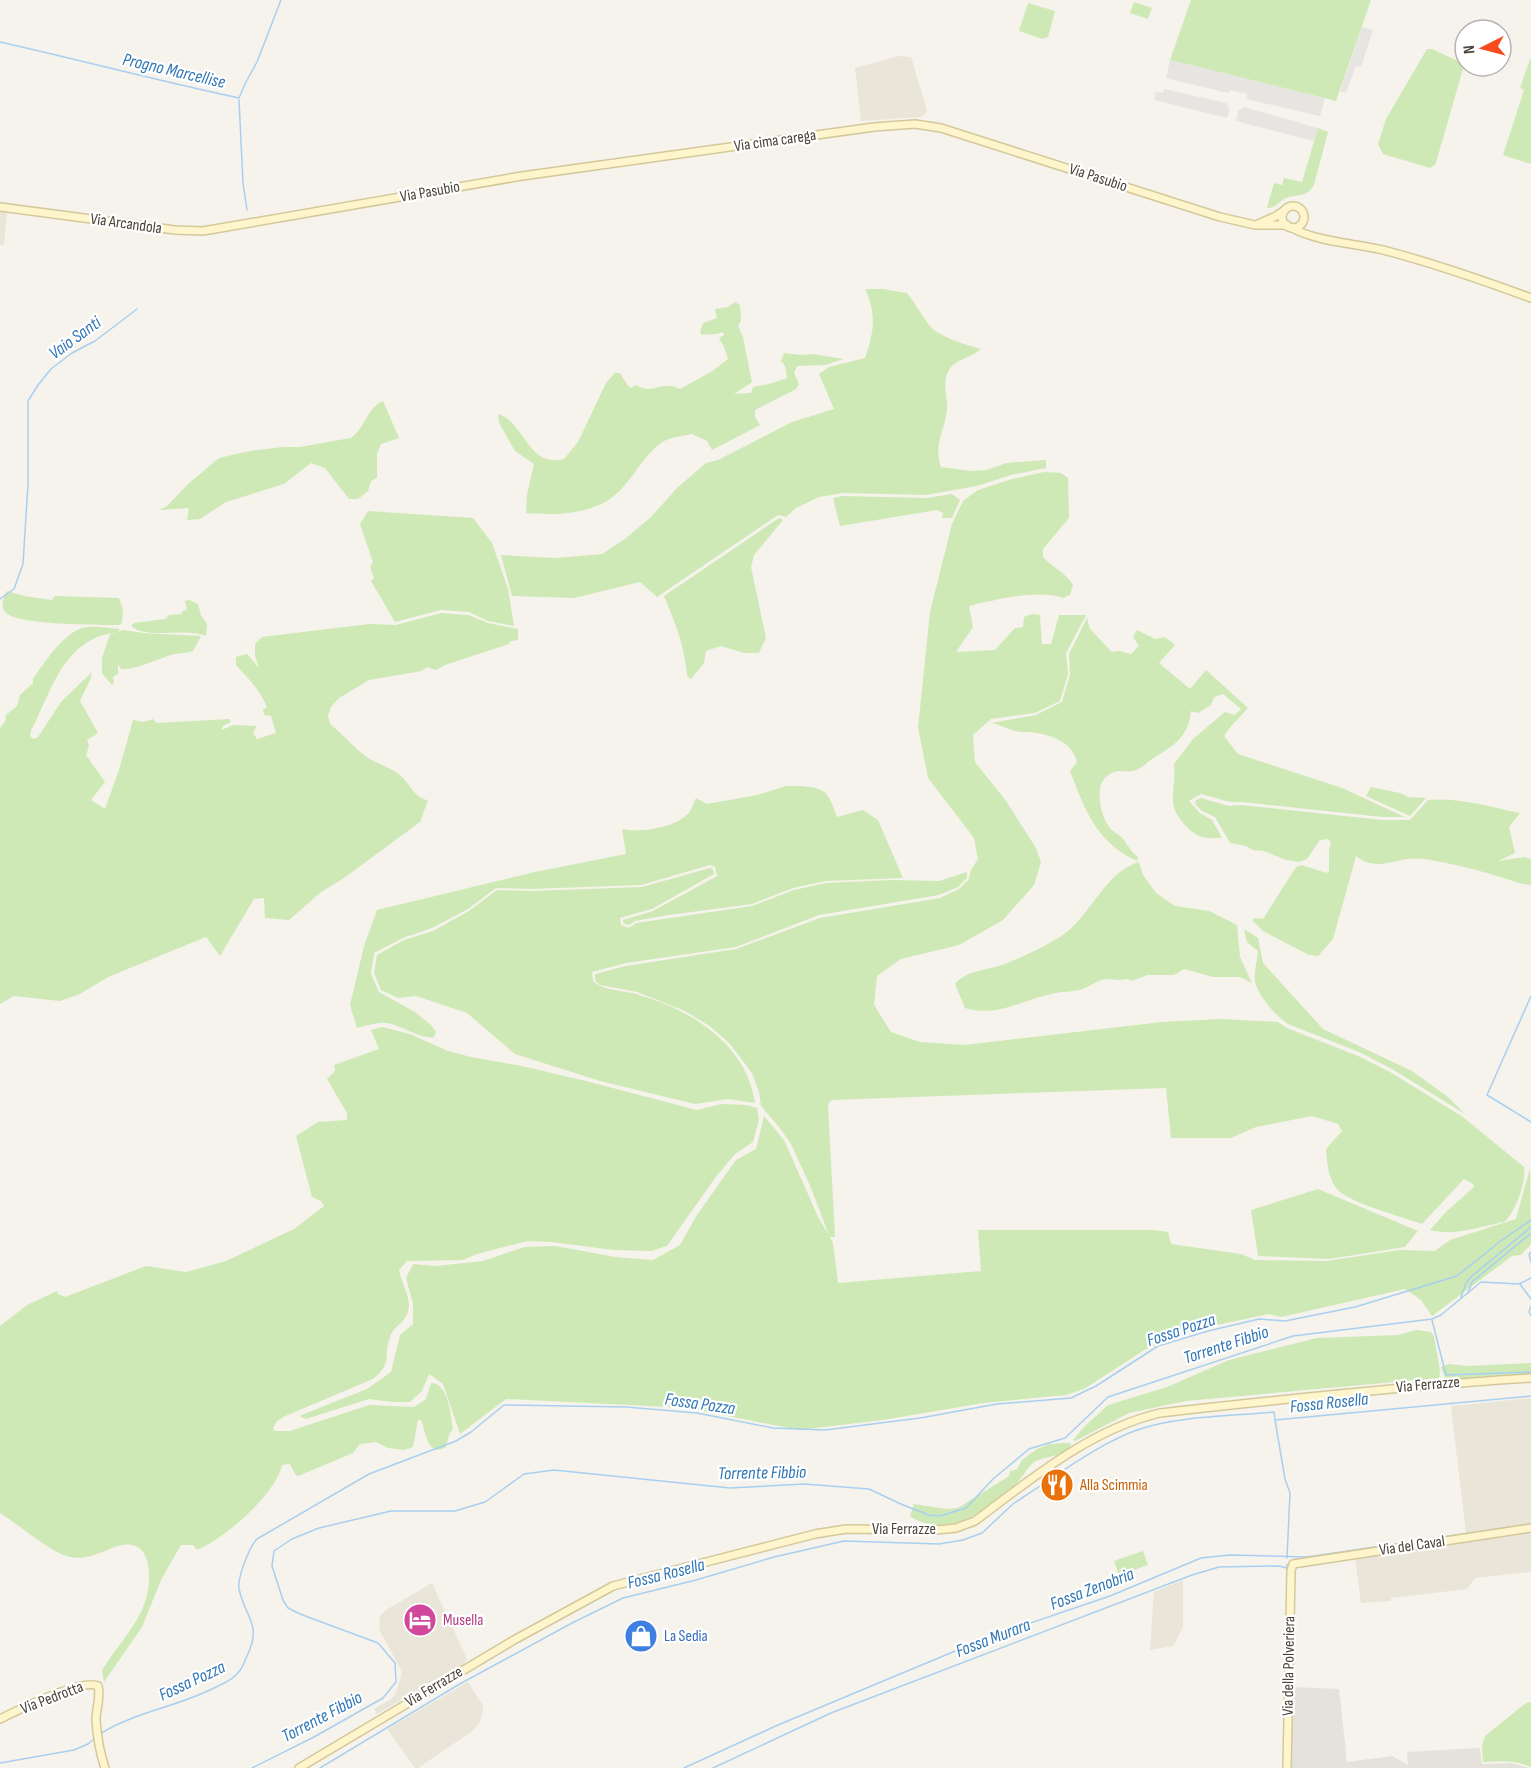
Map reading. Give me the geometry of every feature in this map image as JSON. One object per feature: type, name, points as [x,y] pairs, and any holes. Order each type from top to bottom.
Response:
[{"type":"street","name":"Via cima carega","points":[[608,165],[874,126],[915,124],[941,128]]},
{"type":"street","name":"Via Pasubio","points":[[941,128],[1200,211],[1255,225],[1296,227],[1303,221]]},
{"type":"street","name":"Via Pasubio","points":[[253,223],[522,176],[608,165]]},
{"type":"street","points":[[1255,225],[1267,221],[1290,206],[1299,208],[1303,212],[1303,221],[1313,236]]},
{"type":"street","name":"Via Arcandola","points":[[0,207],[175,230],[203,231],[253,223]]},
{"type":"street","points":[[1285,210],[1283,220],[1288,226]]},
{"type":"street","name":"Via Pasubio","points":[[1288,226],[1313,236],[1363,245],[1413,258],[1531,298]]},
{"type":"street","name":"Via Ferrazze","points":[[299,1768],[503,1646],[613,1586],[815,1534],[846,1529],[936,1530],[965,1525],[975,1521],[1085,1444],[1144,1416],[1447,1383],[1531,1378]]},
{"type":"street","name":"Via del Caval","points":[[1293,1564],[1531,1528]]},
{"type":"street","name":"Via della Polveriera","points":[[1287,1768],[1293,1564]]},
{"type":"street","name":"Via Pedrotta","points":[[0,1719],[78,1686],[92,1683],[98,1686],[100,1692],[96,1720],[105,1768]]},
{"type":"shaded area","points":[[1362,27],[1373,30],[1361,67],[1356,66],[1346,93],[1340,91]]},
{"type":"shaded area","points":[[899,56],[911,57],[927,110],[925,114],[922,117],[861,121],[855,68]]},
{"type":"shaded area","points":[[1170,60],[1325,98],[1320,116],[1246,99],[1247,94],[1230,90],[1228,93],[1166,78]]},
{"type":"shaded area","points":[[1164,89],[1226,103],[1230,110],[1227,118],[1154,100],[1156,92],[1163,93]]},
{"type":"shaded area","points":[[1244,107],[1318,128],[1314,141],[1236,121],[1238,111]]},
{"type":"shaded area","points":[[0,211],[7,212],[4,245],[0,245]]},
{"type":"shaded area","points":[[1531,1398],[1531,1525],[1466,1534],[1451,1406]]},
{"type":"shaded area","points":[[1531,1531],[1531,1572],[1475,1578],[1467,1589],[1391,1598],[1391,1601],[1361,1603],[1355,1558]]},
{"type":"shaded area","points":[[1183,1580],[1183,1627],[1173,1646],[1150,1650],[1154,1592]]},
{"type":"shaded area","points":[[432,1583],[467,1659],[463,1665],[377,1714],[374,1709],[391,1699],[396,1693],[401,1676],[401,1670],[379,1629],[380,1616],[386,1610]]},
{"type":"shaded area","points":[[468,1682],[483,1706],[479,1723],[471,1732],[415,1768],[388,1730],[389,1728]]},
{"type":"shaded area","points":[[1293,1687],[1339,1689],[1347,1762],[1392,1756],[1408,1765],[1407,1752],[1480,1748],[1482,1764],[1511,1763],[1530,1768],[1290,1768]]},
{"type":"green space","points":[[1191,0],[1371,0],[1336,101],[1170,60]]},
{"type":"green space","points":[[1134,2],[1152,8],[1148,19],[1130,13]]},
{"type":"green space","points":[[1028,3],[1055,11],[1048,37],[1042,39],[1019,31]]},
{"type":"green space","points":[[1427,49],[1453,59],[1453,78],[1460,78],[1435,165],[1430,168],[1383,154],[1378,144],[1386,119]]},
{"type":"green space","points":[[1530,59],[1531,164],[1503,155],[1524,90],[1520,88]]},
{"type":"green space","points":[[1318,128],[1328,132],[1314,185],[1304,194],[1288,197],[1267,208],[1274,183],[1282,185],[1284,178],[1302,182]]},
{"type":"green space","points":[[865,289],[907,293],[933,329],[953,340],[981,349],[953,365],[947,373],[945,383],[947,409],[938,451],[941,467],[970,471],[987,470],[1006,463],[1046,460],[1046,468],[1011,475],[977,486],[926,495],[843,493],[819,497],[796,508],[786,517],[778,515],[657,597],[640,582],[574,598],[512,596],[501,555],[555,558],[602,554],[625,539],[651,517],[677,488],[706,463],[718,460],[792,422],[834,409],[819,374],[829,367],[865,358],[873,315]]},
{"type":"green space","points":[[735,302],[740,305],[741,321],[738,326],[743,337],[752,382],[734,394],[751,393],[753,387],[787,378],[785,366],[781,361],[784,353],[844,359],[825,365],[797,366],[794,373],[799,384],[796,389],[755,410],[755,417],[760,425],[712,450],[707,441],[692,434],[664,441],[647,456],[615,495],[598,506],[568,513],[526,513],[527,495],[534,464],[515,451],[499,423],[498,414],[507,418],[534,451],[542,457],[552,460],[564,459],[578,442],[606,383],[615,373],[620,373],[631,388],[636,385],[648,389],[673,386],[680,389],[711,372],[728,359],[719,338],[724,335],[723,332],[702,335],[700,332],[703,323],[717,318],[715,309],[728,307]]},
{"type":"green space","points":[[383,401],[399,438],[381,444],[377,453],[377,478],[371,481],[368,491],[358,499],[349,499],[325,468],[311,463],[284,484],[226,502],[200,519],[187,520],[189,508],[159,510],[167,506],[188,484],[219,458],[250,451],[300,447],[351,438],[360,429],[373,408]]},
{"type":"green space","points":[[1044,472],[1061,473],[1068,478],[1069,518],[1043,549],[1043,557],[1063,573],[1073,585],[1070,595],[1063,598],[1041,595],[1016,596],[969,606],[973,627],[956,652],[995,650],[1015,628],[1023,627],[1024,617],[1032,614],[1040,615],[1042,644],[1051,644],[1059,615],[1086,615],[1066,653],[1068,674],[1060,701],[1035,713],[991,719],[973,735],[975,762],[1006,801],[1036,848],[1041,862],[1034,885],[1003,920],[959,945],[901,959],[877,976],[874,1005],[891,1032],[920,1042],[965,1045],[1162,1022],[1221,1019],[1278,1022],[1287,1028],[1358,1056],[1390,1072],[1463,1117],[1524,1167],[1522,1188],[1516,1205],[1504,1222],[1449,1232],[1430,1230],[1474,1187],[1473,1184],[1464,1179],[1422,1224],[1365,1205],[1338,1190],[1330,1176],[1326,1149],[1342,1131],[1338,1124],[1312,1116],[1256,1127],[1231,1138],[1171,1138],[1166,1088],[831,1100],[828,1105],[835,1237],[830,1237],[833,1243],[838,1283],[981,1271],[978,1230],[1153,1230],[1168,1232],[1171,1244],[1241,1254],[1255,1260],[1327,1261],[1399,1250],[1435,1251],[1450,1240],[1516,1219],[1530,1168],[1531,1244],[1521,1255],[1512,1256],[1432,1316],[1421,1300],[1405,1289],[1281,1317],[1269,1314],[1193,1330],[1146,1349],[1084,1389],[1066,1395],[983,1403],[883,1420],[799,1430],[687,1408],[506,1399],[460,1434],[443,1384],[429,1374],[422,1391],[410,1402],[369,1399],[306,1419],[299,1416],[367,1389],[391,1372],[400,1335],[413,1324],[413,1304],[406,1278],[413,1264],[436,1266],[483,1261],[524,1247],[556,1246],[615,1257],[653,1260],[680,1245],[697,1215],[736,1160],[756,1149],[764,1116],[784,1140],[819,1219],[829,1235],[791,1144],[761,1106],[752,1073],[730,1044],[711,1027],[685,1011],[637,992],[600,985],[595,980],[595,974],[626,966],[736,949],[820,918],[940,898],[959,889],[969,879],[971,870],[978,859],[974,838],[928,778],[918,728],[930,612],[952,524],[963,501],[978,490]]},
{"type":"green space","points":[[952,494],[960,500],[952,518],[942,518],[943,513],[937,510],[840,526],[833,498],[843,496],[927,498]]},
{"type":"green space","points":[[368,511],[473,518],[492,543],[508,589],[514,626],[488,621],[469,612],[441,610],[395,622],[371,581],[374,578],[370,567],[373,562],[360,524]]},
{"type":"green space","points":[[779,518],[783,520],[754,555],[751,567],[766,638],[759,653],[744,653],[721,646],[706,651],[704,663],[691,679],[687,676],[682,645],[664,596]]},
{"type":"green space","points":[[7,591],[52,600],[55,596],[119,598],[123,609],[122,623],[119,625],[60,624],[13,617],[3,608],[3,600]]},
{"type":"green space","points":[[189,600],[198,604],[207,624],[206,636],[147,632],[131,626],[134,623],[182,614],[182,611],[187,610],[185,601]]},
{"type":"green space","points":[[441,613],[468,615],[488,623],[518,629],[518,640],[436,670],[427,667],[422,671],[369,680],[339,698],[331,707],[328,716],[330,724],[363,754],[397,773],[416,794],[428,800],[420,822],[344,878],[321,892],[289,920],[265,918],[264,898],[254,899],[220,956],[206,937],[108,977],[80,994],[60,1001],[14,996],[0,1004],[0,728],[6,720],[5,716],[17,706],[20,695],[33,683],[33,679],[48,657],[68,636],[86,627],[120,629],[118,632],[99,636],[84,644],[72,655],[53,684],[30,736],[33,739],[38,737],[61,702],[92,672],[80,701],[98,733],[87,740],[89,746],[86,755],[105,782],[91,800],[105,809],[133,720],[143,722],[153,719],[157,723],[229,719],[231,722],[223,726],[221,730],[234,725],[257,726],[253,733],[257,739],[276,733],[271,716],[264,715],[263,710],[267,707],[261,695],[236,665],[236,657],[247,654],[259,668],[255,656],[255,644],[262,637],[369,624],[396,625]]},
{"type":"green space","points":[[1087,618],[1090,629],[1112,652],[1131,654],[1139,646],[1133,637],[1137,630],[1155,639],[1165,637],[1175,645],[1159,663],[1190,689],[1206,670],[1248,708],[1224,736],[1238,754],[1342,788],[1405,817],[1382,817],[1230,802],[1201,794],[1189,801],[1200,813],[1212,820],[1222,838],[1204,838],[1195,834],[1175,811],[1174,764],[1193,739],[1225,712],[1235,715],[1241,709],[1223,694],[1214,697],[1211,705],[1198,713],[1191,711],[1187,728],[1179,740],[1167,750],[1138,769],[1113,772],[1102,782],[1100,802],[1104,817],[1110,828],[1138,857],[1137,861],[1123,853],[1102,834],[1087,812],[1070,771],[1077,762],[1074,754],[1063,742],[1048,735],[1015,731],[991,723],[1036,715],[1062,702],[1070,675],[1069,654]]},
{"type":"green space","points":[[124,630],[201,636],[193,651],[174,654],[132,668],[121,669],[118,664],[118,674],[113,677],[112,685],[102,673],[102,658],[110,634]]},
{"type":"green space","points":[[786,786],[820,789],[830,800],[837,817],[863,810],[878,820],[903,878],[826,881],[793,888],[752,904],[669,915],[635,921],[629,925],[623,923],[623,920],[653,911],[717,876],[715,867],[710,865],[641,885],[496,888],[468,909],[432,928],[403,938],[374,953],[371,974],[379,992],[415,1012],[431,1025],[436,1032],[434,1037],[424,1036],[387,1023],[357,1028],[350,1005],[364,946],[377,910],[535,872],[626,854],[622,829],[648,830],[677,822],[690,811],[696,798],[707,804],[757,795]]},
{"type":"green space","points":[[1371,787],[1408,797],[1426,798],[1410,816],[1366,796]]},
{"type":"green space","points":[[1201,798],[1229,806],[1242,805],[1382,820],[1410,820],[1428,800],[1439,799],[1463,801],[1520,813],[1509,827],[1515,853],[1498,861],[1524,857],[1531,859],[1531,885],[1432,860],[1414,858],[1373,864],[1356,856],[1333,939],[1318,956],[1309,955],[1263,931],[1252,920],[1263,919],[1296,867],[1302,865],[1326,873],[1329,871],[1331,842],[1328,839],[1320,840],[1307,859],[1299,862],[1230,843],[1215,817],[1202,811],[1195,804],[1196,800]]},
{"type":"green space","points":[[1139,862],[1143,875],[1156,893],[1175,906],[1209,911],[1237,925],[1240,957],[1252,983],[1240,977],[1213,977],[1184,969],[1174,975],[1147,975],[1132,981],[1106,979],[1080,990],[1055,993],[988,1011],[965,1008],[955,984],[960,979],[971,973],[1012,961],[1063,935],[1082,917],[1107,884],[1127,867]]},
{"type":"green space","points":[[713,869],[714,874],[652,909],[620,918],[621,925],[629,928],[636,923],[752,906],[794,890],[826,883],[891,880],[939,881],[967,872],[967,878],[958,887],[939,895],[819,915],[736,947],[626,963],[592,972],[593,981],[597,984],[636,994],[676,1009],[713,1032],[741,1063],[750,1082],[755,1103],[728,1099],[695,1104],[600,1081],[515,1054],[467,1013],[416,996],[398,998],[381,990],[374,973],[377,955],[404,940],[433,931],[469,911],[497,890],[642,887]]},
{"type":"green space","points":[[1244,929],[1258,938],[1263,963],[1323,1029],[1412,1071],[1448,1097],[1465,1114],[1392,1069],[1359,1052],[1283,1020],[1268,1005],[1257,987],[1255,974],[1258,951],[1247,942]]},
{"type":"green space","points":[[382,1027],[410,1034],[448,1051],[586,1081],[697,1110],[722,1104],[747,1105],[757,1108],[759,1120],[753,1142],[735,1154],[715,1178],[667,1246],[651,1251],[614,1250],[528,1241],[477,1254],[463,1260],[407,1261],[399,1270],[408,1297],[408,1312],[392,1332],[383,1368],[373,1379],[283,1417],[276,1422],[273,1429],[290,1431],[369,1405],[414,1407],[426,1399],[431,1383],[441,1388],[450,1408],[453,1429],[446,1447],[440,1450],[431,1447],[421,1420],[418,1420],[413,1447],[404,1450],[388,1448],[376,1442],[360,1444],[353,1453],[298,1476],[290,1464],[282,1465],[278,1477],[260,1502],[234,1526],[197,1550],[193,1545],[181,1545],[161,1580],[142,1627],[104,1682],[102,1671],[104,1667],[137,1620],[143,1607],[149,1580],[147,1561],[143,1552],[132,1545],[118,1546],[88,1557],[70,1557],[44,1544],[0,1513],[0,1326],[27,1305],[57,1291],[65,1297],[146,1266],[186,1272],[226,1261],[294,1229],[324,1206],[321,1201],[312,1197],[296,1136],[318,1122],[347,1120],[347,1113],[327,1079],[335,1071],[334,1065],[379,1049],[371,1030]]},
{"type":"green space","points":[[1318,1189],[1418,1231],[1405,1247],[1329,1259],[1258,1256],[1251,1210]]},
{"type":"green space","points":[[1417,1330],[1431,1332],[1434,1336],[1440,1371],[1439,1378],[1186,1401],[1129,1413],[1073,1440],[1108,1405],[1167,1387],[1229,1360],[1317,1338],[1398,1335]]},
{"type":"green space","points":[[1531,1363],[1531,1375],[1487,1376],[1453,1380],[1445,1378],[1441,1367],[1449,1364],[1468,1366]]},
{"type":"green space","points":[[1070,1443],[1070,1451],[1034,1462],[1016,1484],[1002,1496],[965,1520],[937,1525],[923,1523],[910,1516],[914,1504],[946,1509],[958,1508],[1009,1476],[1010,1471],[1017,1469],[1022,1460],[1037,1449],[1049,1444]]},
{"type":"green space","points":[[1143,1551],[1148,1565],[1119,1575],[1114,1561]]},
{"type":"green space","points":[[1531,1702],[1531,1767],[1513,1762],[1483,1762],[1482,1746],[1485,1736],[1526,1703]]},
{"type":"waterway","name":"Progno Marcellise","points":[[0,42],[239,98],[257,62],[281,0]]},
{"type":"waterway","name":"Vaio Santi","points":[[239,100],[243,183],[247,210]]},
{"type":"waterway","name":"Vaio Santi","points":[[0,599],[14,589],[23,564],[28,484],[28,401],[51,369],[72,353],[95,341],[137,309]]},
{"type":"waterway","name":"Fossa Pozza","points":[[1531,996],[1487,1095],[1531,1122]]},
{"type":"waterway","name":"Fossa Pozza","points":[[100,1734],[127,1720],[200,1695],[235,1676],[243,1665],[253,1637],[252,1622],[242,1599],[239,1584],[247,1556],[257,1539],[369,1474],[456,1441],[504,1405],[626,1407],[697,1413],[773,1428],[825,1430],[920,1418],[997,1404],[1071,1398],[1096,1386],[1158,1346],[1259,1319],[1285,1321],[1355,1307],[1457,1276],[1531,1220]]},
{"type":"waterway","points":[[1461,1297],[1466,1283],[1472,1276],[1531,1227]]},
{"type":"waterway","points":[[1468,1293],[1472,1282],[1531,1233]]},
{"type":"waterway","name":"Torrente Fibbio","points":[[1531,1252],[1529,1255],[1531,1262]]},
{"type":"waterway","name":"Torrente Fibbio","points":[[252,1768],[314,1737],[383,1698],[396,1682],[395,1663],[378,1643],[300,1614],[288,1608],[283,1600],[272,1566],[274,1551],[292,1539],[319,1528],[391,1511],[455,1511],[485,1502],[524,1474],[554,1470],[730,1488],[804,1484],[869,1489],[929,1515],[940,1516],[966,1508],[993,1479],[1029,1449],[1065,1438],[1108,1397],[1293,1336],[1432,1319],[1441,1315],[1481,1282],[1519,1284],[1531,1278]]},
{"type":"waterway","points":[[1520,1284],[1531,1299]]},
{"type":"waterway","points":[[1531,1306],[1529,1312],[1531,1316]]},
{"type":"waterway","points":[[1432,1320],[1446,1375],[1531,1372]]},
{"type":"waterway","name":"Fossa Rosella","points":[[1044,1483],[1113,1441],[1152,1425],[1204,1417],[1274,1412],[1275,1420],[1531,1396]]},
{"type":"waterway","name":"Fossa Murara","points":[[1275,1420],[1285,1479],[1290,1493],[1287,1558]]},
{"type":"waterway","name":"Fossa Rosella","points":[[320,1768],[458,1685],[623,1598],[774,1557],[844,1541],[939,1544],[963,1540],[982,1533],[1013,1504],[1040,1486]]},
{"type":"waterway","name":"Fossa Zenobria","points":[[684,1768],[778,1725],[960,1649],[1110,1596],[1201,1558],[1230,1555],[1307,1557],[1531,1524]]},
{"type":"waterway","name":"Fossa Murara","points":[[713,1768],[831,1713],[1192,1575],[1219,1567],[1279,1566],[1287,1568],[1287,1564]]},
{"type":"waterway","name":"Fossa Pozza","points":[[0,1763],[74,1750],[88,1744],[96,1737]]},
{"type":"place","name":"Alla Scimmia","points":[[1057,1485]]},
{"type":"place","name":"Musella","points":[[420,1620]]},
{"type":"place","name":"La Sedia","points":[[641,1636]]}]
